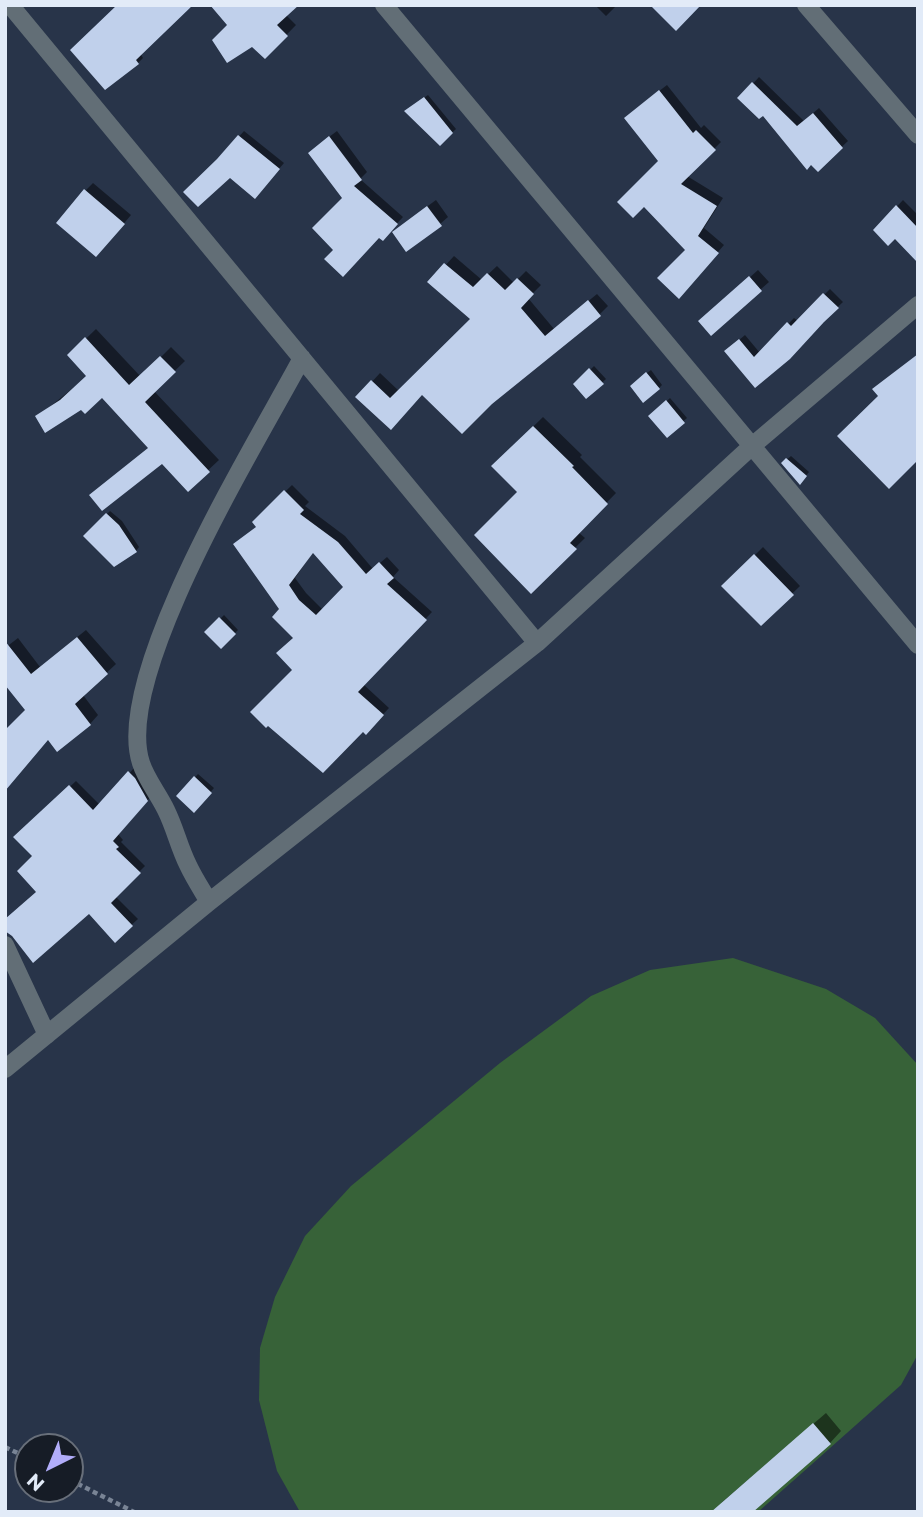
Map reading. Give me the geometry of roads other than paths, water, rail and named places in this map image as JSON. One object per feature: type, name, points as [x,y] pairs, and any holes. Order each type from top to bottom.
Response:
[{"type":"street","points":[[10,5],[537,643]]},
{"type":"street","points":[[384,5],[918,645]]},
{"type":"street","points":[[806,5],[918,135]]},
{"type":"street","points":[[5,1069],[209,902],[537,643],[752,446],[918,305]]},
{"type":"street","points":[[209,902],[188,865],[168,813],[141,763],[138,738],[141,701],[162,631],[195,556],[302,358]]},
{"type":"street","points":[[5,945],[47,1035]]}]
